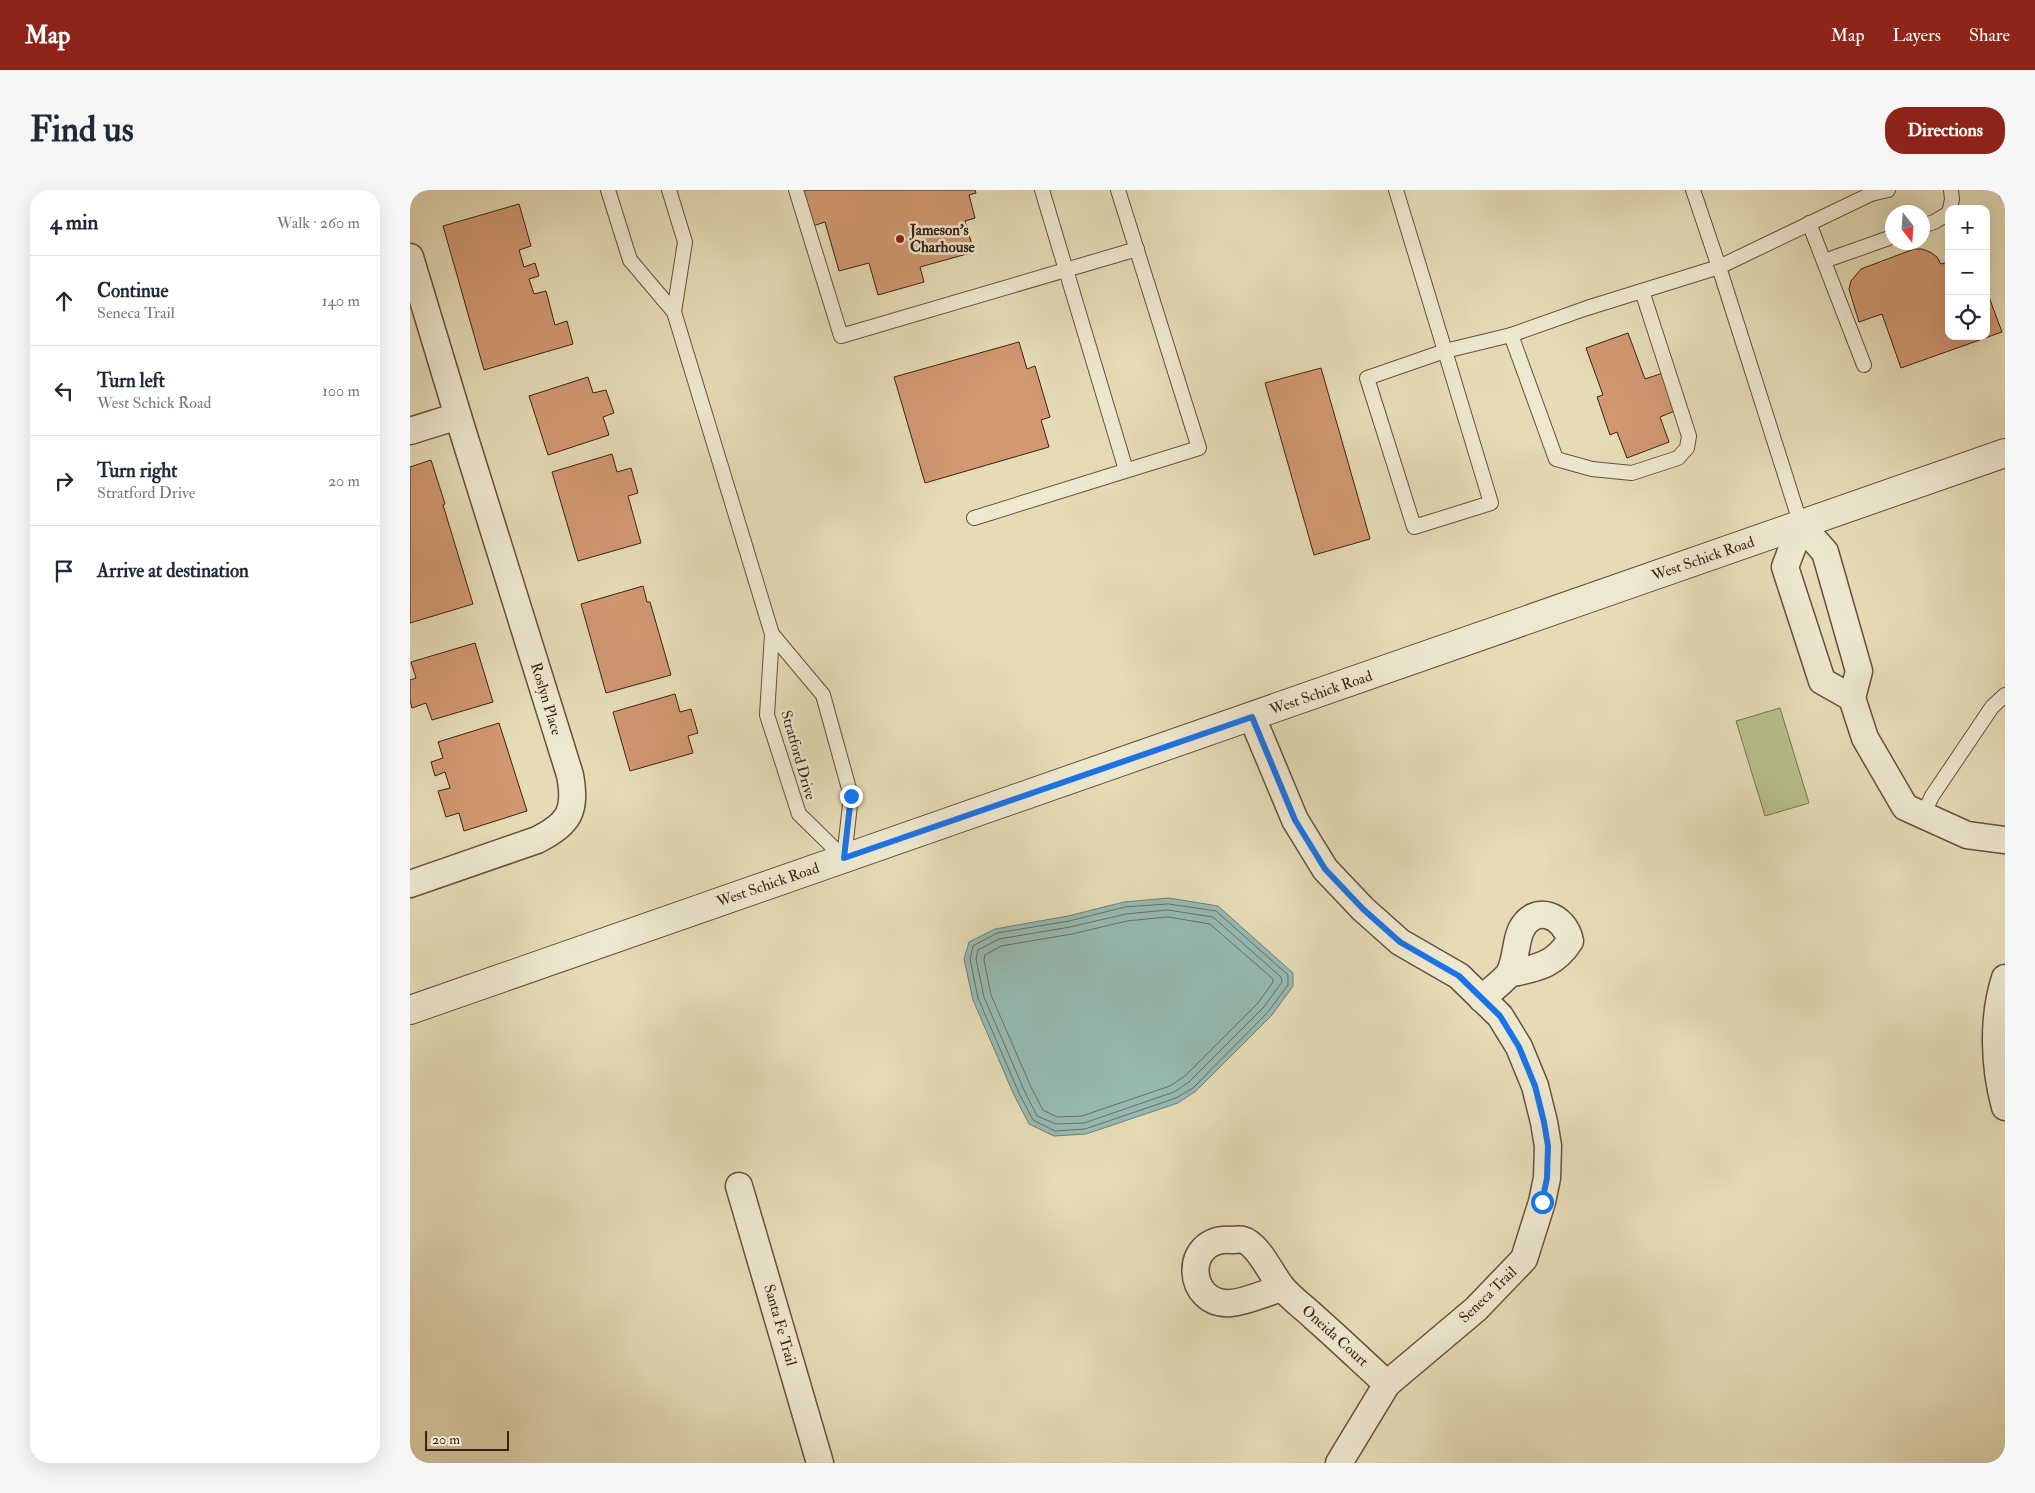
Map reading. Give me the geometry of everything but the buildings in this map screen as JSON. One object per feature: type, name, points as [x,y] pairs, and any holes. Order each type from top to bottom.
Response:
[{"type":"street","name":"Roslyn Place","points":[[410,257],[567,766],[574,795],[570,813],[557,830],[537,840],[410,884]]},
{"type":"street","points":[[410,431],[458,416]]},
{"type":"street","name":"West Schick Road","points":[[410,1010],[2005,453]]},
{"type":"street","points":[[1852,698],[1822,681],[1785,568],[1801,525],[1825,552],[1859,671],[1852,698],[1865,738],[1905,807],[1967,835],[2005,840]]},
{"type":"street","name":"Seneca Trail","points":[[1252,717],[1295,820],[1325,869],[1363,909],[1400,942],[1459,976],[1500,1016],[1519,1047],[1535,1086],[1548,1146],[1547,1178],[1542,1202],[1524,1259],[1476,1309],[1387,1384],[1339,1463]]},
{"type":"street","points":[[1482,999],[1509,974]]},
{"type":"street","points":[[2005,978],[1995,1027],[2001,1093],[2005,1107]]},
{"type":"street","name":"Santa Fe Trail","points":[[739,1186],[820,1463]]},
{"type":"street","name":"Oneida Court","points":[[1282,1288],[1387,1384]]},
{"type":"lane","name":"Stratford Drive","points":[[608,190],[630,260],[674,312],[772,634],[768,715],[799,814],[844,858]]},
{"type":"lane","name":"Stratford Drive","points":[[669,190],[685,242],[674,312]]},
{"type":"lane","points":[[796,190],[841,336],[1136,248]]},
{"type":"lane","points":[[1042,190],[1126,470]]},
{"type":"lane","points":[[974,518],[1199,448],[1118,190]]},
{"type":"lane","points":[[1396,190],[1445,351],[1491,503],[1414,527],[1366,378],[1445,351],[1512,335],[1587,308],[1719,267],[1870,194],[1888,190]]},
{"type":"lane","points":[[1693,190],[1801,525]]},
{"type":"lane","points":[[1951,190],[1951,205]]},
{"type":"lane","points":[[1930,222],[1945,215]]},
{"type":"lane","points":[[1810,223],[1864,365]]},
{"type":"lane","points":[[1824,261],[1885,239]]},
{"type":"lane","points":[[1512,335],[1556,459],[1592,469],[1632,473],[1678,458],[1687,448],[1689,436],[1642,291]]},
{"type":"lane","name":"Stratford Drive","points":[[772,634],[823,695],[851,796],[844,858]]},
{"type":"lane","points":[[1923,815],[1932,796],[1992,707],[2005,695]]},
{"type":"green space","points":[[1780,708],[1809,803],[1765,816],[1736,721]]},
{"type":"water","points":[[1169,898],[1218,906],[1293,973],[1293,986],[1272,1015],[1196,1091],[1178,1103],[1086,1134],[1054,1136],[1029,1124],[1014,1095],[973,1000],[964,959],[969,942],[995,929],[1068,916],[1124,902]]},
{"type":"place","name":"Jameson's Charhouse","points":[[900,239]]},
{"type":"route","points":[[851,796],[844,858],[1252,717],[1295,820],[1325,869],[1363,909],[1400,942],[1459,976],[1500,1016],[1519,1047],[1535,1086],[1548,1146],[1547,1178],[1542,1202]]}]
